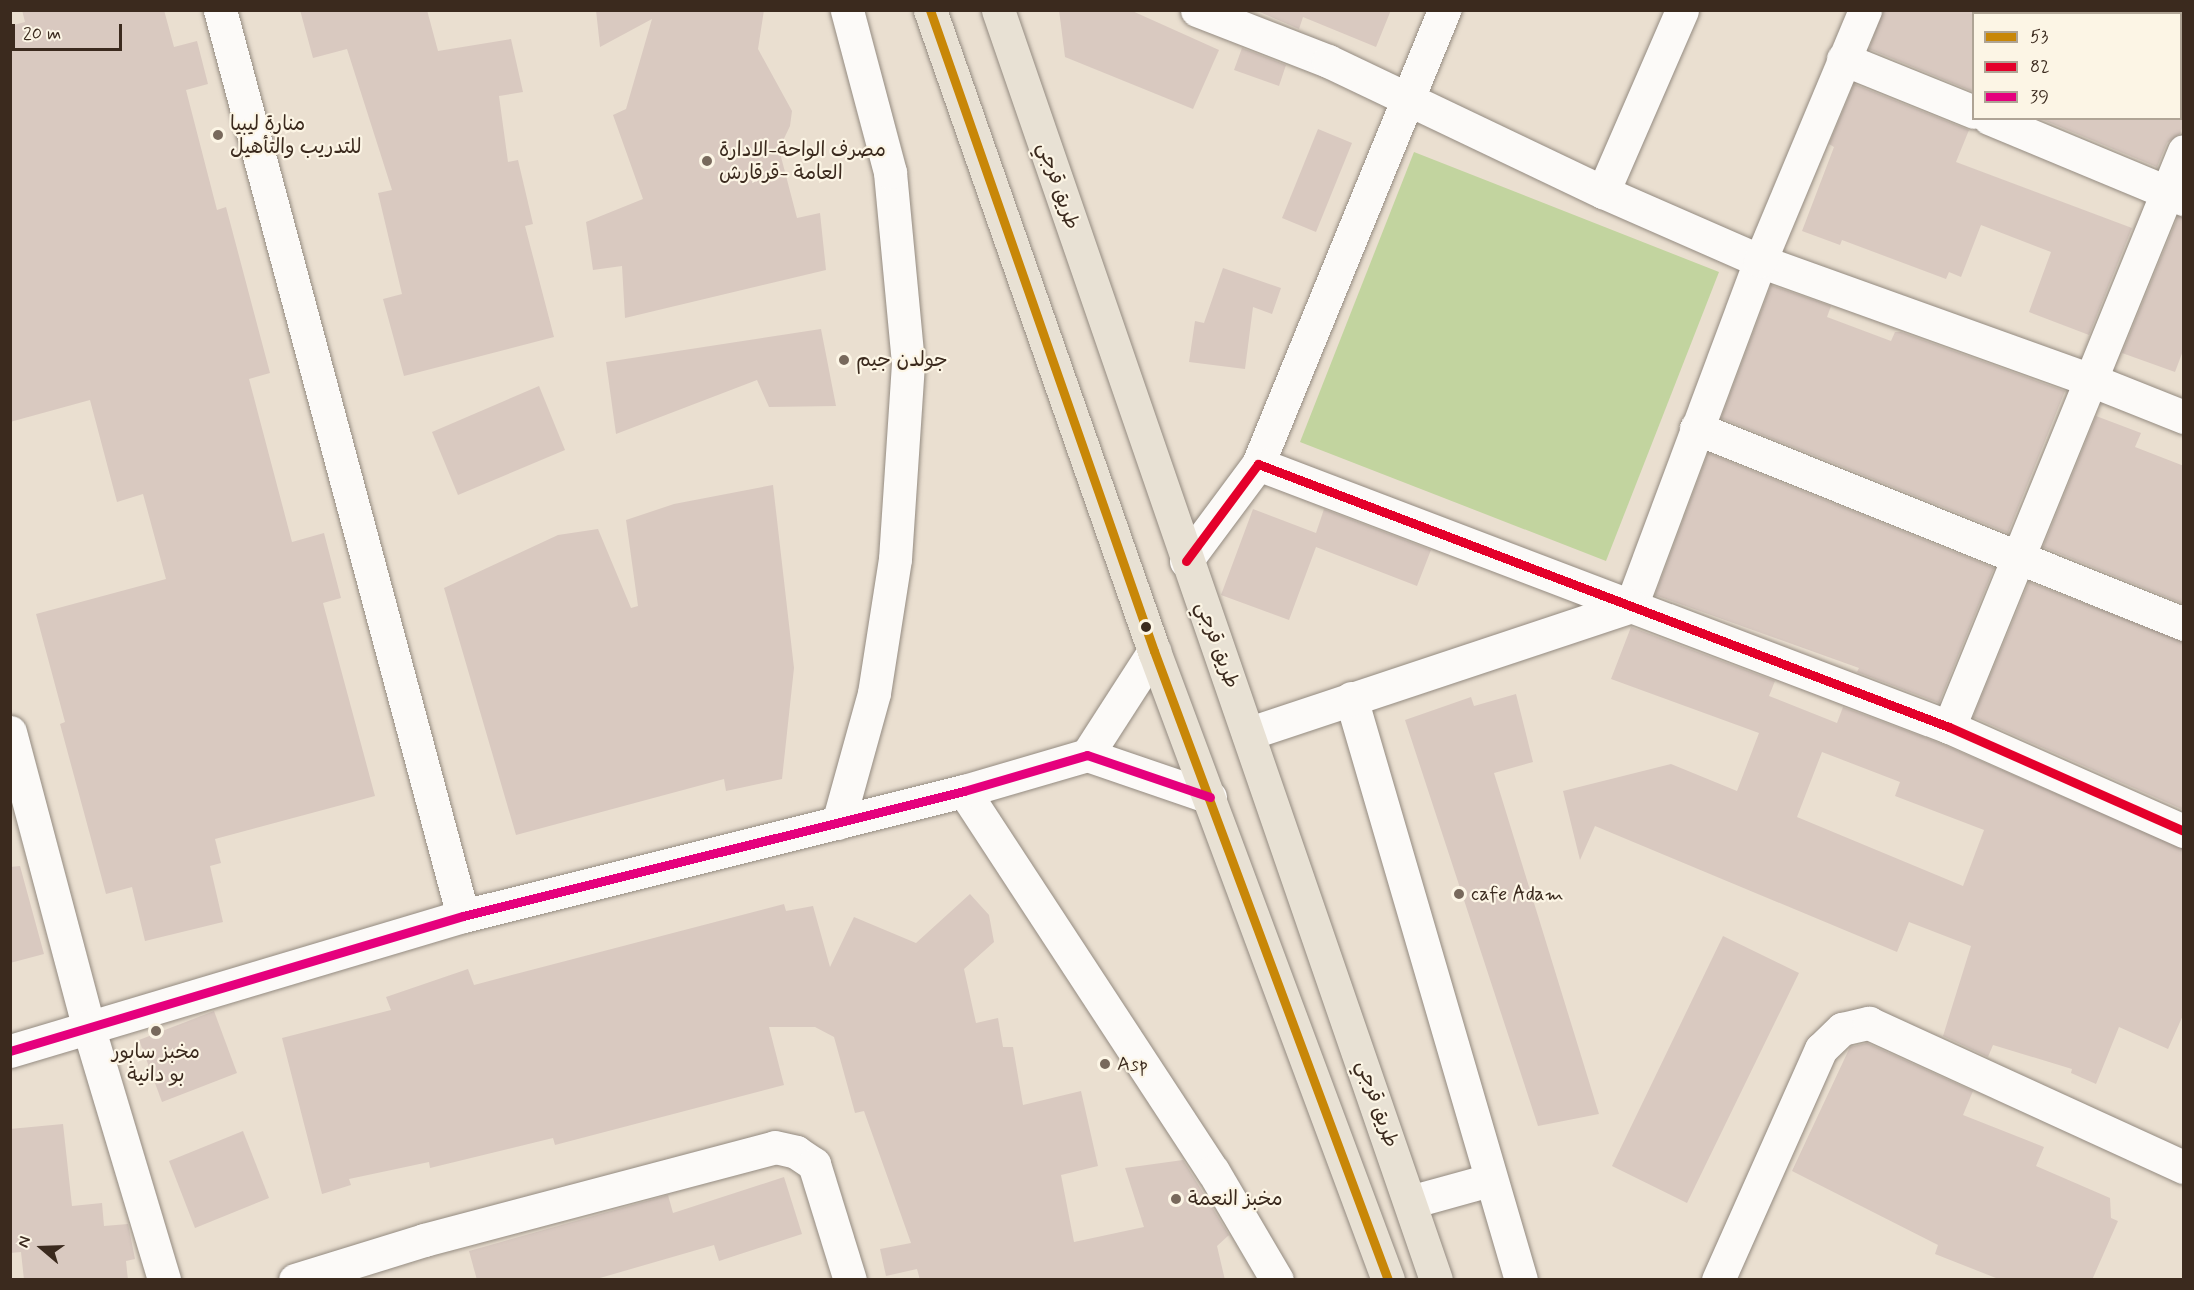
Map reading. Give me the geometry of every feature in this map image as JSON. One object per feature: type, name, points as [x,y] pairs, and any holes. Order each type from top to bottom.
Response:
[{"type":"highway","points":[[930,10],[1154,651],[1388,1280]]},
{"type":"highway","name":"طريق قرجي","points":[[998,10],[1186,561],[1250,733],[1436,1280]]},
{"type":"street","points":[[220,10],[463,916]]},
{"type":"street","points":[[838,823],[874,693],[895,559],[908,363],[890,172],[847,10]]},
{"type":"street","points":[[1197,10],[1230,17],[1407,98],[1603,192],[1760,261],[2091,380],[2184,417]]},
{"type":"street","points":[[1186,561],[1258,464],[1444,10]]},
{"type":"street","points":[[1631,606],[1760,261],[1865,10]]},
{"type":"street","points":[[1603,192],[1674,13]]},
{"type":"street","points":[[1843,59],[1972,111]]},
{"type":"street","points":[[1994,120],[2174,195]]},
{"type":"street","points":[[1949,727],[2091,380],[2174,195],[2184,151]]},
{"type":"street","points":[[1696,428],[2184,624]]},
{"type":"street","points":[[1258,464],[1949,727],[2184,831]]},
{"type":"street","points":[[1250,733],[1631,606]]},
{"type":"street","points":[[1087,754],[1154,651]]},
{"type":"street","points":[[1351,699],[1521,1280]]},
{"type":"street","points":[[10,732],[88,1026],[164,1280]]},
{"type":"street","points":[[10,1052],[88,1026],[463,916],[964,791],[1087,754],[1210,797]]},
{"type":"street","points":[[964,791],[1213,1171],[1277,1280]]},
{"type":"street","points":[[1718,1280],[1821,1049],[1842,1029],[1869,1023],[2184,1167]]},
{"type":"street","points":[[296,1280],[424,1240],[775,1147],[796,1152],[814,1164],[850,1280]]},
{"type":"street","points":[[1410,1202],[1490,1180]]},
{"type":"green space","points":[[1414,152],[1719,272],[1606,561],[1300,442]]},
{"type":"building","points":[[22,10],[164,10],[174,47],[197,41],[208,84],[186,90],[217,210],[226,207],[270,373],[249,379],[292,542],[324,533],[341,598],[323,603],[375,796],[215,839],[221,863],[210,866],[223,922],[145,941],[132,887],[106,894],[60,724],[65,722],[36,614],[166,579],[143,494],[117,502],[90,400],[10,422],[10,26],[25,22]]},
{"type":"building","points":[[300,10],[427,10],[438,51],[511,39],[523,92],[499,96],[508,162],[518,160],[533,224],[525,226],[554,337],[404,376],[383,299],[402,294],[378,193],[392,190],[347,49],[313,58]]},
{"type":"building","name":"مصرف الواحة-الادارة العامة -قرقارش","points":[[596,10],[764,10],[758,49],[792,111],[790,126],[779,149],[797,218],[820,213],[826,270],[625,318],[622,266],[593,270],[586,222],[643,199],[613,115],[626,109],[652,19],[600,47]]},
{"type":"building","points":[[1059,10],[1130,10],[1219,50],[1193,109],[1065,57]]},
{"type":"building","points":[[1255,10],[1391,10],[1376,47],[1303,17],[1299,29]]},
{"type":"building","points":[[1883,10],[1974,10],[1972,12],[1972,91],[1869,49]]},
{"type":"building","points":[[1242,48],[1286,65],[1279,86],[1234,70]]},
{"type":"building","points":[[1854,84],[1969,130],[1956,162],[2132,228],[2089,335],[2029,312],[2051,252],[1981,225],[1961,277],[1949,272],[1946,279],[1842,240],[1840,245],[1802,231],[1834,147],[1829,144]]},
{"type":"building","points":[[2184,118],[2181,133],[2167,143],[2157,167],[2043,120],[2182,120]]},
{"type":"building","points":[[1318,129],[1352,143],[1316,232],[1282,218]]},
{"type":"building","points":[[2178,216],[2184,217],[2184,348],[2175,372],[2122,353]]},
{"type":"building","points":[[1223,268],[1281,288],[1272,314],[1253,307],[1245,369],[1189,362],[1195,321],[1204,323]]},
{"type":"building","points":[[1771,285],[1831,306],[1827,317],[1891,341],[1895,332],[1901,332],[2065,391],[2008,533],[1721,418]]},
{"type":"building","points":[[821,329],[836,406],[769,407],[757,380],[616,434],[606,362]]},
{"type":"building","points":[[539,386],[565,450],[458,495],[432,432]]},
{"type":"building","points":[[2096,416],[2141,433],[2135,447],[2184,466],[2184,604],[2043,547]]},
{"type":"building","points":[[1708,453],[1994,568],[1939,703],[1857,672],[1859,668],[1655,595]]},
{"type":"building","points":[[773,485],[794,668],[782,779],[726,791],[724,779],[516,835],[444,588],[558,535],[598,529],[631,608],[638,606],[626,520],[674,504]]},
{"type":"building","points":[[1253,509],[1316,533],[1324,509],[1431,550],[1417,586],[1316,547],[1289,620],[1221,595]]},
{"type":"building","points":[[2029,582],[2184,642],[2184,810],[1973,717]]},
{"type":"building","points":[[1631,627],[1775,681],[1769,696],[1837,723],[1843,707],[1942,744],[2184,849],[2184,1013],[2168,1049],[2119,1027],[2096,1084],[2071,1073],[2072,1069],[1993,1045],[1988,1057],[1943,1036],[1971,946],[1909,922],[1897,952],[1595,826],[1580,860],[1563,791],[1671,764],[1737,791],[1759,733],[1611,679]],"holes":[[[1822,752],[1900,782],[1895,796],[1984,830],[1963,886],[1797,817]]]},
{"type":"building","points":[[1516,694],[1533,762],[1494,773],[1599,1114],[1538,1126],[1405,720],[1471,697],[1474,706]]},
{"type":"building","points":[[20,866],[44,954],[10,963],[10,867]]},
{"type":"building","points":[[970,894],[989,915],[994,942],[964,969],[976,1023],[998,1018],[1003,1047],[1013,1047],[1023,1105],[1081,1091],[1098,1166],[1061,1175],[1074,1242],[1144,1227],[1125,1168],[1183,1160],[1229,1235],[1217,1246],[1225,1280],[920,1280],[917,1269],[886,1276],[880,1249],[911,1243],[864,1111],[855,1113],[834,1037],[815,1027],[769,1027],[784,1085],[555,1145],[553,1138],[430,1168],[429,1162],[349,1179],[351,1185],[322,1194],[282,1038],[391,1010],[386,997],[468,969],[474,985],[784,904],[786,911],[813,906],[830,967],[854,917],[916,943]]},
{"type":"building","points":[[1723,936],[1799,973],[1687,1203],[1612,1166]]},
{"type":"building","points":[[214,1011],[237,1073],[162,1102],[139,1040]]},
{"type":"building","points":[[1867,1043],[1973,1091],[1963,1115],[2044,1147],[2036,1166],[2110,1198],[2111,1218],[2118,1221],[2092,1280],[2001,1280],[1935,1254],[1938,1245],[1792,1171],[1850,1047]]},
{"type":"building","points":[[63,1124],[72,1206],[102,1203],[104,1226],[128,1224],[135,1259],[126,1261],[128,1280],[24,1280],[21,1252],[10,1253],[10,1129]]},
{"type":"building","points":[[243,1131],[269,1198],[195,1228],[169,1161]]},
{"type":"building","points":[[784,1177],[802,1234],[719,1261],[714,1245],[593,1280],[477,1280],[469,1251],[668,1195],[673,1213]]},
{"type":"transit line","name":"53","points":[[930,10],[1154,651],[1388,1280]]},
{"type":"transit line","name":"82","points":[[1186,561],[1258,464],[1949,727],[2184,831]]},
{"type":"transit line","name":"39","points":[[10,1051],[463,916],[964,791],[1087,755],[1210,797]]},
{"type":"place","name":"منارة ليبيا للتدريب والتأهيل","points":[[218,135]]},
{"type":"place","name":"مصرف الواحة-الادارة العامة -قرقارش","points":[[707,161]]},
{"type":"place","name":"جولدن جيم","points":[[844,360]]},
{"type":"place","name":"cafe Adam","points":[[1459,894]]},
{"type":"place","name":"مخبز سابور بو دانية","points":[[156,1031]]},
{"type":"place","name":"Asp","points":[[1105,1064]]},
{"type":"place","name":"مخبز النعمة","points":[[1176,1199]]}]
